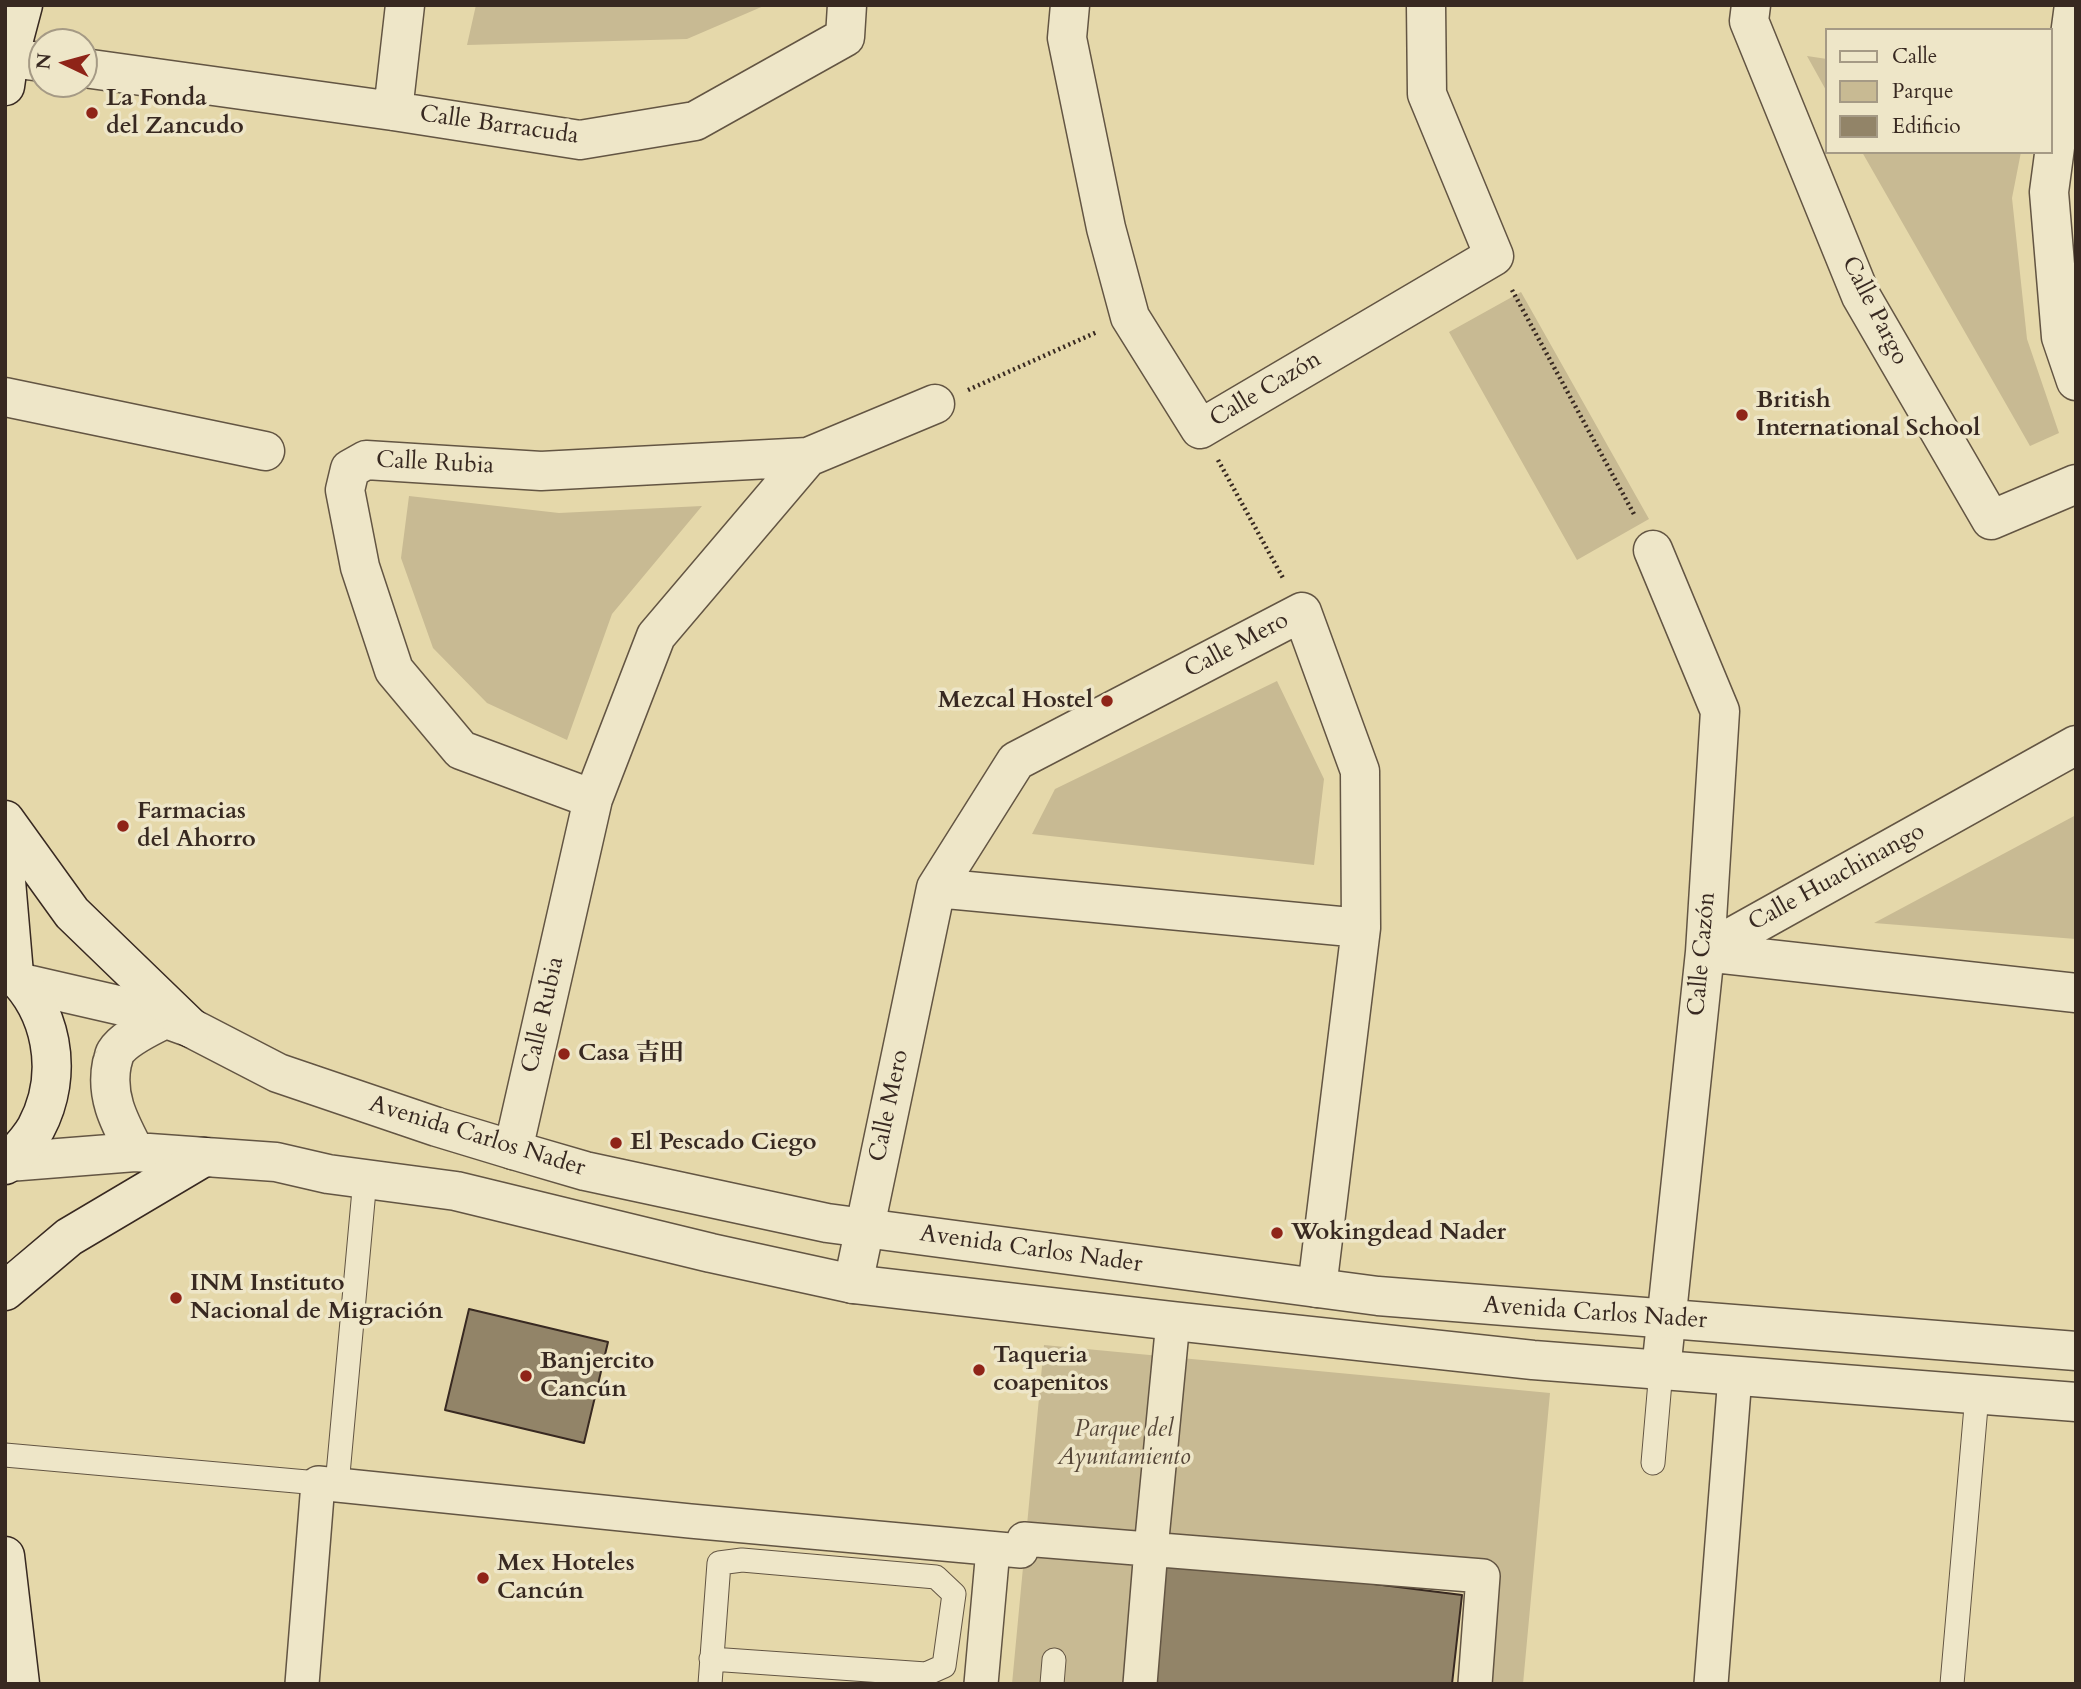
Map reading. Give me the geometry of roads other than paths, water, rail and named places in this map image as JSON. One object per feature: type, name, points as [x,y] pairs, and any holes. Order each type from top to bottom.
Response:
[{"type":"street","points":[[19,69],[23,5]]},
{"type":"street","name":"Calle Barracuda","points":[[393,111],[405,5]]},
{"type":"street","name":"Calle Barracuda","points":[[98,70],[580,140],[695,121],[845,37],[847,5]]},
{"type":"street","name":"Calle Cazón","points":[[1070,5],[1067,38],[1106,228],[1130,317],[1200,429],[1494,256],[1427,94],[1426,5]]},
{"type":"street","name":"Calle Pargo","points":[[1751,5],[1749,21],[1861,296],[1992,520],[2076,484]]},
{"type":"street","points":[[2074,5],[2049,192],[2061,337],[2076,381]]},
{"type":"street","points":[[5,397],[265,451]]},
{"type":"street","name":"Calle Rubia","points":[[593,799],[461,750],[394,670],[360,567],[345,490],[350,469],[366,460],[541,471],[808,457],[935,404]]},
{"type":"street","name":"Calle Rubia","points":[[513,1150],[593,799],[656,636],[808,457]]},
{"type":"street","name":"Calle Cazón","points":[[1653,550],[1720,711],[1704,952],[1661,1370]]},
{"type":"street","name":"Calle Mero","points":[[853,1283],[936,888],[1016,761],[1302,612],[1360,771],[1361,928],[1317,1288]]},
{"type":"street","name":"Calle Huachinango","points":[[1704,952],[2076,745]]},
{"type":"street","points":[[5,820],[72,913],[178,1024],[130,1038],[114,1053],[110,1074],[111,1096],[135,1152]]},
{"type":"street","points":[[5,869],[14,975],[36,1003],[47,1030],[51,1080],[47,1102],[36,1129],[7,1163]]},
{"type":"street","points":[[936,888],[1361,928]]},
{"type":"street","name":"Calle Huachinango","points":[[1704,952],[2076,993]]},
{"type":"street","name":"Avenida Carlos Nader","points":[[14,975],[144,1011],[178,1024],[278,1073],[437,1127],[585,1171],[827,1223],[1378,1296],[2076,1351]]},
{"type":"street","name":"Avenida Carlos Nader","points":[[7,1163],[135,1152],[276,1162],[328,1174],[456,1191],[685,1247],[853,1283],[1481,1354],[2076,1402]]},
{"type":"street","points":[[5,1291],[69,1237],[204,1157]]},
{"type":"street","points":[[1481,1354],[1486,1305]]},
{"type":"street","points":[[1140,1684],[1173,1321]]},
{"type":"street","points":[[1711,1684],[1735,1376]]},
{"type":"street","points":[[302,1684],[328,1484],[1021,1552],[1024,1539],[1483,1576],[1475,1684]]},
{"type":"street","points":[[981,1684],[993,1549]]},
{"type":"street","points":[[5,1556],[20,1684]]},
{"type":"lane","points":[[5,1455],[328,1484],[365,1179]]},
{"type":"lane","points":[[1653,1463],[1661,1370]]},
{"type":"lane","points":[[1952,1684],[1977,1395]]},
{"type":"lane","points":[[710,1684],[711,1660],[719,1563],[742,1560],[936,1577],[954,1594],[944,1666],[926,1674],[711,1660]]},
{"type":"lane","points":[[1052,1684],[1054,1660]]},
{"type":"place","name":"La Fonda del Zancudo","points":[[92,113]]},
{"type":"place","name":"British International School","points":[[1742,415]]},
{"type":"place","name":"Mezcal Hostel","points":[[1107,701]]},
{"type":"place","name":"Farmacias del Ahorro","points":[[123,826]]},
{"type":"place","name":"Casa 吉田","points":[[564,1054]]},
{"type":"place","name":"El Pescado Ciego","points":[[616,1143]]},
{"type":"place","name":"Wokingdead Nader","points":[[1277,1233]]},
{"type":"place","name":"INM Instituto Nacional de Migración","points":[[176,1298]]},
{"type":"place","name":"Taqueria coapenitos","points":[[979,1370]]},
{"type":"place","name":"Banjercito Cancún","points":[[526,1376]]},
{"type":"place","name":"Mex Hoteles Cancún","points":[[483,1578]]},
{"type":"park label","name":"Parque del Ayuntamiento","points":[[1124,1444]]}]
